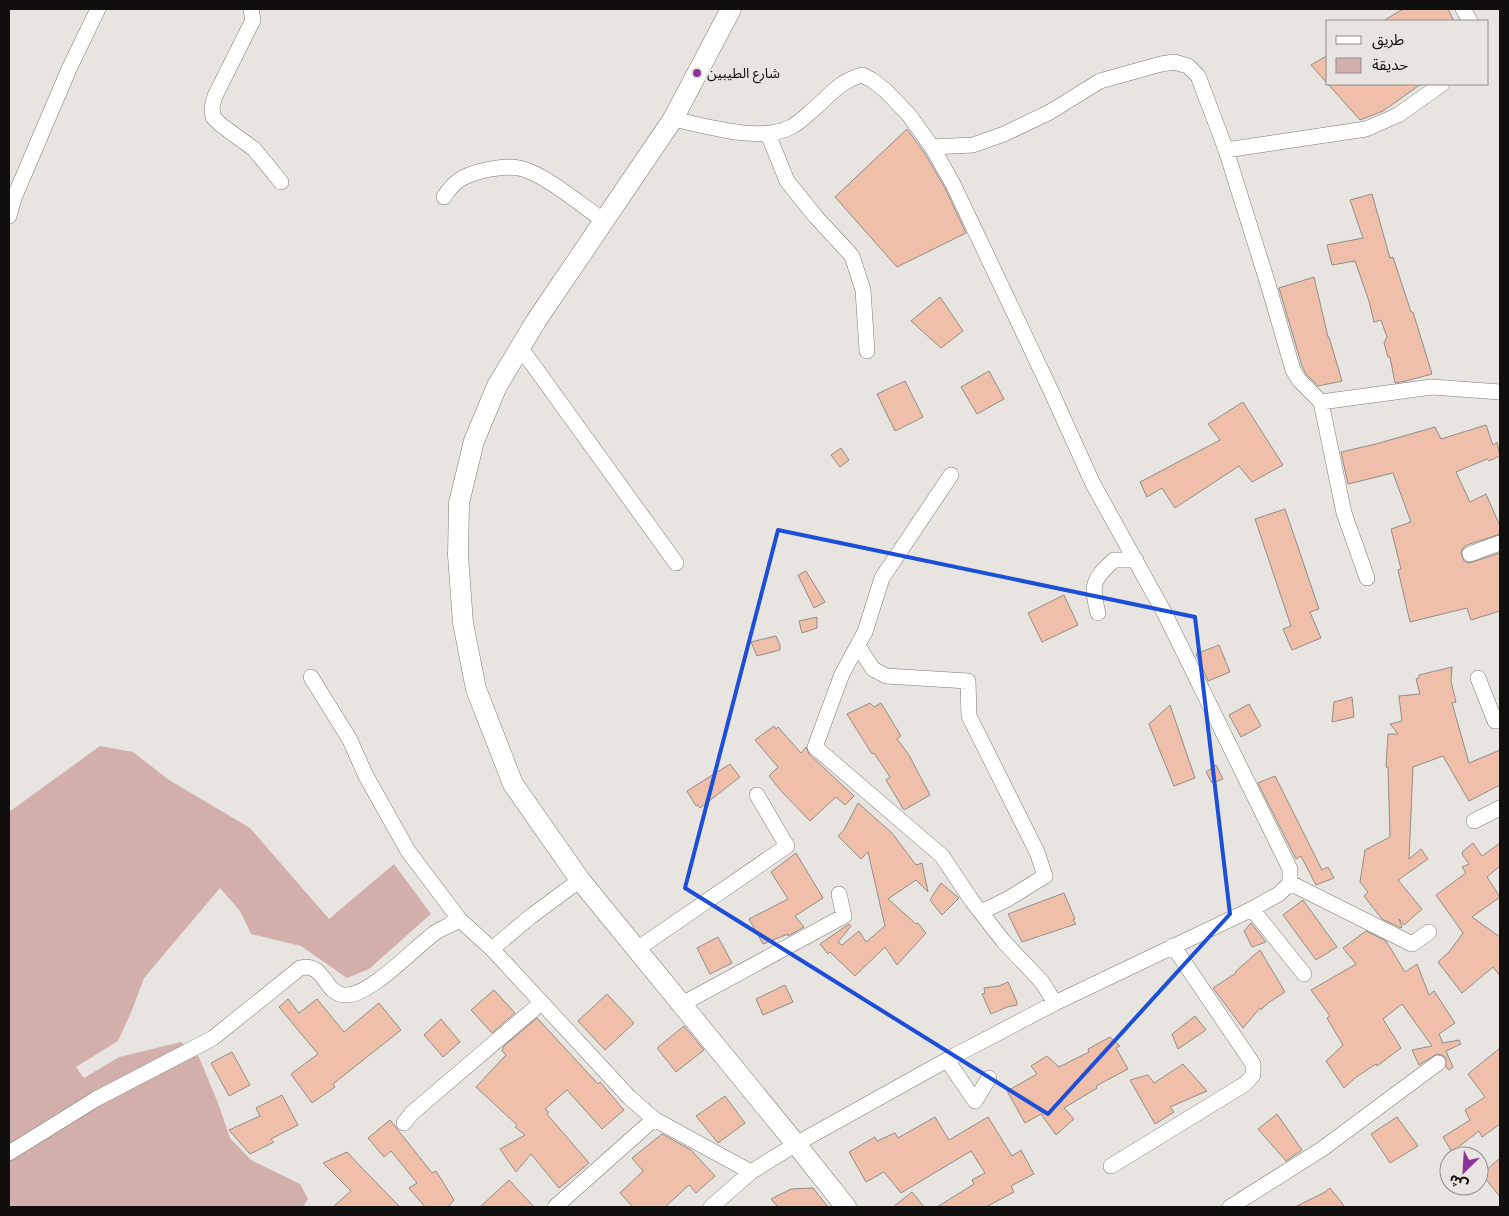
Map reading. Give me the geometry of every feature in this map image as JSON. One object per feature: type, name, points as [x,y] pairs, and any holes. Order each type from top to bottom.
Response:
[{"type":"main road","points":[[731,9],[673,119],[520,347],[497,386],[474,441],[459,503],[458,555],[463,623],[476,689],[513,784],[580,880],[846,1207]]},
{"type":"street","points":[[9,216],[14,198],[98,9]]},
{"type":"street","points":[[251,9],[253,20],[215,96],[212,107],[213,117],[254,149],[281,182]]},
{"type":"street","points":[[1462,9],[1469,20]]},
{"type":"street","points":[[932,147],[973,145],[1004,134],[1050,112],[1100,81],[1161,64],[1174,62],[1188,66],[1198,76],[1226,150],[1293,370],[1299,380],[1321,402],[1344,513],[1367,578]]},
{"type":"street","points":[[673,119],[736,131],[768,134],[791,127],[816,107],[840,83],[862,75],[886,91],[909,115],[932,147],[954,184],[1093,484],[1165,614],[1290,869],[1290,883],[1280,894],[1208,931],[1056,1003],[947,1060],[796,1144],[751,1172],[712,1207]]},
{"type":"street","points":[[1226,150],[1366,129],[1398,115],[1441,85]]},
{"type":"street","points":[[768,134],[787,181],[816,217],[852,256],[863,290],[867,351]]},
{"type":"street","points":[[444,196],[452,184],[468,174],[504,167],[522,169],[543,178],[604,221]]},
{"type":"street","points":[[520,347],[676,563]]},
{"type":"street","points":[[1321,402],[1432,387],[1500,392]]},
{"type":"street","points":[[951,475],[882,578],[865,632],[842,674],[815,747],[942,856],[980,912],[1004,942],[1042,982],[1056,1003]]},
{"type":"street","points":[[1470,554],[1500,543]]},
{"type":"street","points":[[1098,613],[1093,590],[1101,572],[1114,560],[1136,560]]},
{"type":"street","points":[[858,646],[873,669],[886,676],[968,681],[969,716],[1037,852],[1045,876],[1008,899],[980,912]]},
{"type":"street","points":[[311,677],[350,740],[378,800],[408,851],[460,920],[492,949],[628,1097],[654,1119],[751,1172]]},
{"type":"street","points":[[1478,678],[1495,722],[1500,721]]},
{"type":"street","points":[[636,950],[787,846],[757,795]]},
{"type":"street","points":[[1474,821],[1500,808]]},
{"type":"street","points":[[492,949],[530,917],[580,880]]},
{"type":"street","points":[[1290,883],[1412,944],[1429,932]]},
{"type":"street","points":[[682,1004],[844,916],[839,894]]},
{"type":"street","points":[[1252,909],[1304,974]]},
{"type":"street","points":[[9,1153],[96,1099],[213,1038],[300,968],[308,966],[318,970],[333,991],[343,995],[356,995],[436,932],[460,920]]},
{"type":"street","points":[[1111,1166],[1245,1084],[1253,1074],[1253,1064],[1173,946]]},
{"type":"street","points":[[404,1123],[412,1113],[541,1002]]},
{"type":"street","points":[[947,1060],[975,1101],[989,1078]]},
{"type":"street","points":[[1230,1207],[1322,1149],[1438,1062]]},
{"type":"street","points":[[555,1207],[654,1119]]},
{"type":"highlighted area","points":[[778,530],[1195,617],[1230,914],[1048,1114],[685,888]]},
{"type":"green space","points":[[100,746],[133,752],[169,780],[250,828],[329,919],[394,864],[431,914],[369,969],[347,978],[301,946],[251,934],[240,911],[220,888],[144,978],[118,1041],[76,1067],[84,1078],[119,1057],[181,1042],[199,1057],[230,1138],[251,1160],[300,1184],[308,1199],[303,1207],[9,1207],[9,812]]},
{"type":"building","points":[[1403,9],[1448,9],[1454,20],[1385,20]]},
{"type":"building","points":[[1326,56],[1326,82],[1311,65]]},
{"type":"building","points":[[1329,85],[1420,85],[1383,111],[1360,120]]},
{"type":"building","points":[[907,129],[924,152],[945,188],[966,233],[897,267],[835,197]]},
{"type":"building","points":[[1372,194],[1390,258],[1393,257],[1411,312],[1413,312],[1432,374],[1395,383],[1390,357],[1388,357],[1384,343],[1387,337],[1381,320],[1374,322],[1355,261],[1332,265],[1327,245],[1363,238],[1350,200]]},
{"type":"building","points":[[1314,277],[1328,337],[1342,381],[1318,386],[1306,374],[1302,366],[1279,288]]},
{"type":"building","points":[[940,297],[963,331],[941,348],[911,321]]},
{"type":"building","points":[[989,371],[1004,399],[977,414],[961,387]]},
{"type":"building","points":[[905,381],[923,417],[895,431],[877,394]]},
{"type":"building","points":[[1243,402],[1283,465],[1252,482],[1239,466],[1175,508],[1162,488],[1147,497],[1140,482],[1220,440],[1208,424]]},
{"type":"building","points":[[1486,425],[1493,445],[1497,442],[1500,456],[1489,461],[1487,459],[1456,472],[1470,502],[1486,494],[1500,526],[1500,534],[1467,545],[1461,553],[1464,561],[1469,563],[1500,553],[1500,611],[1471,620],[1467,608],[1410,622],[1398,570],[1401,569],[1391,529],[1411,522],[1393,473],[1348,484],[1341,452],[1435,427],[1441,439]]},
{"type":"building","points":[[841,448],[849,460],[840,467],[831,455]]},
{"type":"building","points":[[1285,509],[1319,609],[1310,612],[1321,638],[1292,650],[1283,629],[1291,626],[1255,519]]},
{"type":"building","points":[[806,571],[825,602],[814,608],[798,575]]},
{"type":"building","points":[[1064,595],[1078,625],[1042,642],[1028,613]]},
{"type":"building","points":[[817,617],[817,628],[802,633],[799,621]]},
{"type":"building","points":[[776,636],[780,650],[757,656],[751,642]]},
{"type":"building","points":[[1219,645],[1230,672],[1208,681],[1196,654]]},
{"type":"building","points":[[1452,667],[1451,681],[1456,702],[1452,703],[1469,763],[1500,750],[1500,785],[1469,801],[1443,756],[1413,767],[1409,859],[1421,849],[1428,859],[1398,880],[1422,909],[1404,925],[1399,919],[1401,928],[1382,919],[1364,896],[1368,892],[1360,882],[1365,850],[1390,837],[1388,767],[1386,767],[1388,734],[1398,734],[1390,724],[1402,721],[1399,696],[1420,694],[1416,679],[1419,678],[1419,675]]},
{"type":"building","points":[[1352,697],[1354,717],[1332,722],[1334,702]]},
{"type":"building","points":[[870,703],[874,707],[881,703],[901,736],[897,739],[909,755],[930,795],[904,810],[886,780],[890,777],[874,753],[872,754],[847,714]]},
{"type":"building","points":[[1249,704],[1261,726],[1241,737],[1229,715]]},
{"type":"building","points":[[1170,705],[1195,778],[1174,786],[1149,724]]},
{"type":"building","points":[[774,726],[776,729],[778,727],[801,753],[806,747],[809,754],[854,796],[845,805],[836,797],[810,821],[769,776],[778,767],[755,740]]},
{"type":"building","points":[[730,764],[740,777],[700,808],[698,805],[696,806],[687,791]]},
{"type":"building","points":[[1216,765],[1223,779],[1212,783],[1206,772]]},
{"type":"building","points":[[1275,776],[1322,870],[1328,867],[1334,878],[1316,885],[1301,856],[1296,859],[1258,783]]},
{"type":"building","points":[[858,803],[892,833],[916,865],[922,863],[928,892],[916,880],[888,899],[916,924],[918,923],[926,933],[897,965],[885,947],[855,976],[830,952],[828,954],[820,944],[849,924],[851,926],[838,942],[842,945],[859,931],[866,942],[885,926],[868,852],[861,859],[838,836],[844,830]]},
{"type":"building","points":[[1473,843],[1482,856],[1500,843],[1500,866],[1487,877],[1500,897],[1472,917],[1500,937],[1500,976],[1493,967],[1462,993],[1438,962],[1449,952],[1463,933],[1436,895],[1466,873],[1462,867],[1469,864],[1462,852]]},
{"type":"building","points":[[796,853],[823,898],[795,916],[804,927],[788,936],[788,934],[763,944],[749,919],[788,899],[771,872]]},
{"type":"building","points":[[941,883],[959,898],[942,915],[930,900]]},
{"type":"building","points":[[1064,893],[1076,924],[1022,942],[1008,914]]},
{"type":"building","points":[[1303,900],[1337,947],[1316,960],[1283,915]]},
{"type":"building","points":[[1251,923],[1266,942],[1252,947],[1244,931]]},
{"type":"building","points":[[1366,931],[1386,941],[1405,972],[1417,964],[1429,995],[1434,991],[1455,1023],[1439,1034],[1443,1043],[1459,1040],[1461,1044],[1446,1051],[1453,1067],[1449,1070],[1446,1067],[1446,1058],[1437,1054],[1419,1065],[1412,1050],[1432,1046],[1402,1004],[1383,1019],[1401,1048],[1377,1066],[1376,1064],[1344,1088],[1326,1061],[1343,1045],[1327,1018],[1330,1016],[1311,990],[1356,964],[1343,948]]},
{"type":"building","points":[[718,937],[732,963],[710,974],[697,948]]},
{"type":"building","points":[[1260,950],[1285,992],[1261,1010],[1260,1008],[1243,1028],[1213,988],[1236,973]]},
{"type":"building","points":[[1008,982],[1017,1005],[991,1014],[982,994],[985,993],[984,988],[999,986]]},
{"type":"building","points":[[785,985],[793,1002],[763,1015],[756,999]]},
{"type":"building","points":[[494,990],[515,1013],[492,1033],[471,1010]]},
{"type":"building","points":[[607,994],[634,1023],[605,1050],[578,1021]]},
{"type":"building","points":[[288,999],[299,1013],[317,999],[344,1032],[379,1003],[401,1030],[333,1084],[335,1087],[312,1103],[291,1074],[318,1054],[279,1007]]},
{"type":"building","points":[[1195,1016],[1206,1030],[1178,1049],[1172,1034]]},
{"type":"building","points":[[537,1018],[598,1084],[600,1082],[624,1110],[602,1129],[567,1090],[545,1109],[549,1112],[547,1114],[589,1163],[559,1188],[531,1154],[516,1172],[500,1149],[525,1135],[515,1127],[517,1125],[476,1087],[506,1055],[502,1051],[504,1046]]},
{"type":"building","points":[[441,1019],[460,1042],[443,1057],[424,1035]]},
{"type":"building","points":[[684,1026],[704,1050],[676,1072],[657,1048]]},
{"type":"building","points":[[1110,1037],[1120,1046],[1116,1048],[1128,1069],[1096,1086],[1097,1088],[1064,1108],[1074,1119],[1056,1135],[1041,1114],[1025,1123],[1007,1091],[1037,1074],[1031,1066],[1047,1056],[1059,1067],[1089,1052],[1088,1049]]},
{"type":"building","points":[[1500,1048],[1500,1124],[1482,1137],[1479,1131],[1460,1146],[1448,1146],[1443,1137],[1470,1120],[1465,1110],[1485,1097],[1468,1074]]},
{"type":"building","points":[[232,1052],[250,1085],[229,1096],[211,1063]]},
{"type":"building","points":[[1183,1064],[1207,1091],[1170,1107],[1174,1112],[1155,1124],[1130,1080],[1148,1075],[1154,1083]]},
{"type":"building","points":[[282,1095],[298,1125],[271,1139],[274,1142],[250,1154],[229,1130],[260,1116],[256,1108]]},
{"type":"building","points":[[725,1096],[745,1123],[718,1143],[696,1116]]},
{"type":"building","points":[[1277,1114],[1302,1150],[1286,1161],[1258,1129]]},
{"type":"building","points":[[935,1117],[949,1140],[988,1117],[1012,1156],[1021,1150],[1034,1174],[1011,1186],[1014,1192],[986,1207],[937,1207],[974,1184],[972,1180],[985,1173],[971,1151],[901,1193],[884,1172],[866,1182],[849,1152],[875,1137],[877,1141],[895,1133],[898,1138]]},
{"type":"building","points":[[1397,1117],[1418,1146],[1390,1163],[1371,1134]]},
{"type":"building","points":[[390,1120],[432,1173],[436,1171],[454,1200],[448,1207],[425,1207],[409,1188],[417,1183],[391,1151],[384,1157],[368,1138]]},
{"type":"building","points":[[662,1134],[691,1150],[715,1176],[696,1193],[689,1185],[665,1207],[633,1207],[620,1193],[643,1171],[632,1158]]},
{"type":"building","points":[[347,1152],[400,1207],[333,1207],[351,1191],[323,1163]]},
{"type":"building","points":[[1500,1158],[1500,1197],[1489,1183],[1489,1168]]},
{"type":"building","points":[[509,1180],[534,1207],[480,1207]]},
{"type":"building","points":[[813,1188],[828,1207],[778,1207],[771,1199],[791,1189]]},
{"type":"building","points":[[1330,1188],[1345,1207],[1295,1207],[1325,1192]]},
{"type":"building","points":[[912,1192],[924,1207],[893,1207]]},
{"type":"place","name":"شارع الطيبين","points":[[697,73]]}]
